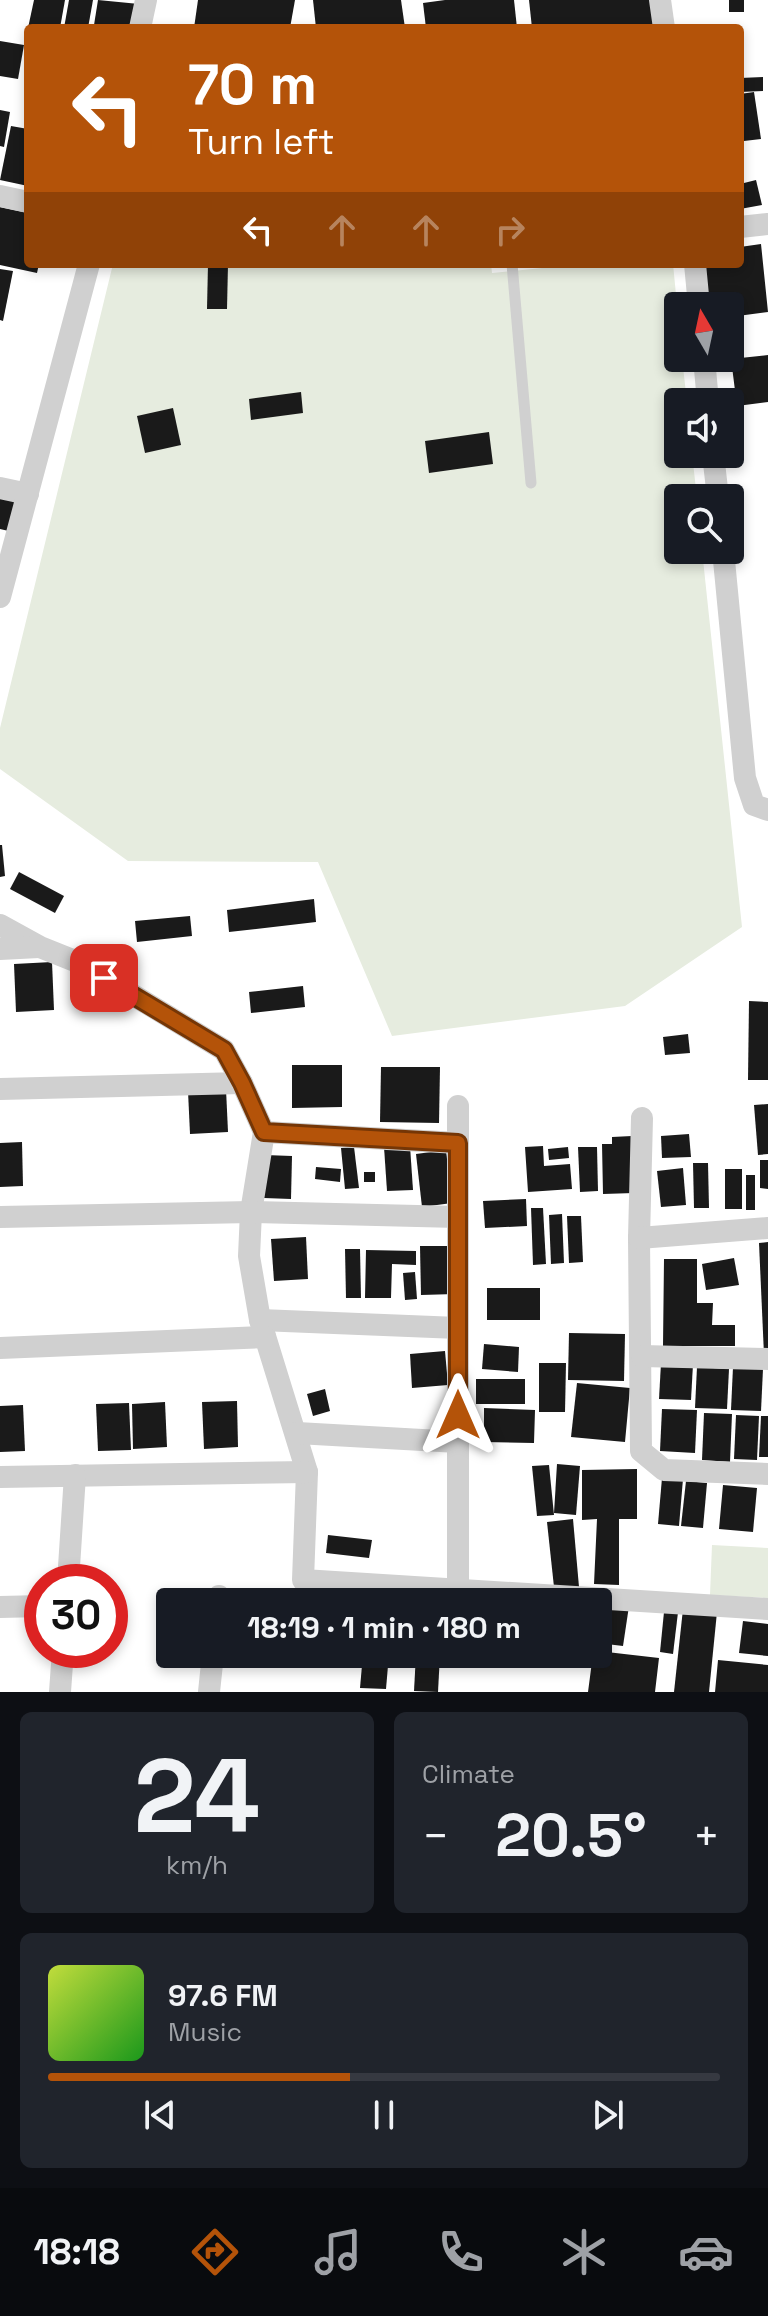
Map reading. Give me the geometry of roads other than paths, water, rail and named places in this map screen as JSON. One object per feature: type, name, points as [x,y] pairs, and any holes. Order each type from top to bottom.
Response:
[{"type":"street","points":[[141,24],[146,0]]},
{"type":"street","points":[[660,0],[663,24]]},
{"type":"street","points":[[0,196],[24,201]]},
{"type":"street","points":[[744,227],[768,224]]},
{"type":"street","points":[[0,597],[88,268]]},
{"type":"street","points":[[695,268],[698,292]]},
{"type":"street","points":[[0,488],[28,494]]},
{"type":"street","points":[[724,564],[745,778],[754,805],[768,810]]},
{"type":"street","points":[[0,925],[40,947],[80,963],[224,1050],[264,1132],[251,1212],[249,1256],[262,1328],[307,1472],[303,1580],[427,1588]]},
{"type":"street","points":[[0,949],[40,947]]},
{"type":"street","points":[[0,1089],[242,1083]]},
{"type":"street","points":[[458,1106],[458,1588]]},
{"type":"street","points":[[642,1118],[639,1238],[641,1451],[664,1470],[768,1474]]},
{"type":"street","points":[[264,1132],[458,1143]]},
{"type":"street","points":[[0,1217],[251,1212],[458,1217]]},
{"type":"street","points":[[639,1238],[768,1228]]},
{"type":"street","points":[[0,1348],[262,1328],[458,1328]]},
{"type":"street","points":[[642,1356],[768,1359]]},
{"type":"street","points":[[297,1433],[458,1442]]},
{"type":"street","points":[[0,1477],[307,1472]]},
{"type":"street","points":[[69,1564],[75,1475]]},
{"type":"street","points":[[612,1599],[768,1609]]},
{"type":"street","points":[[0,1607],[24,1606]]},
{"type":"street","points":[[60,1692],[62,1668]]},
{"type":"street","points":[[209,1692],[212,1668]]},
{"type":"lane","points":[[512,268],[531,483]]}]
